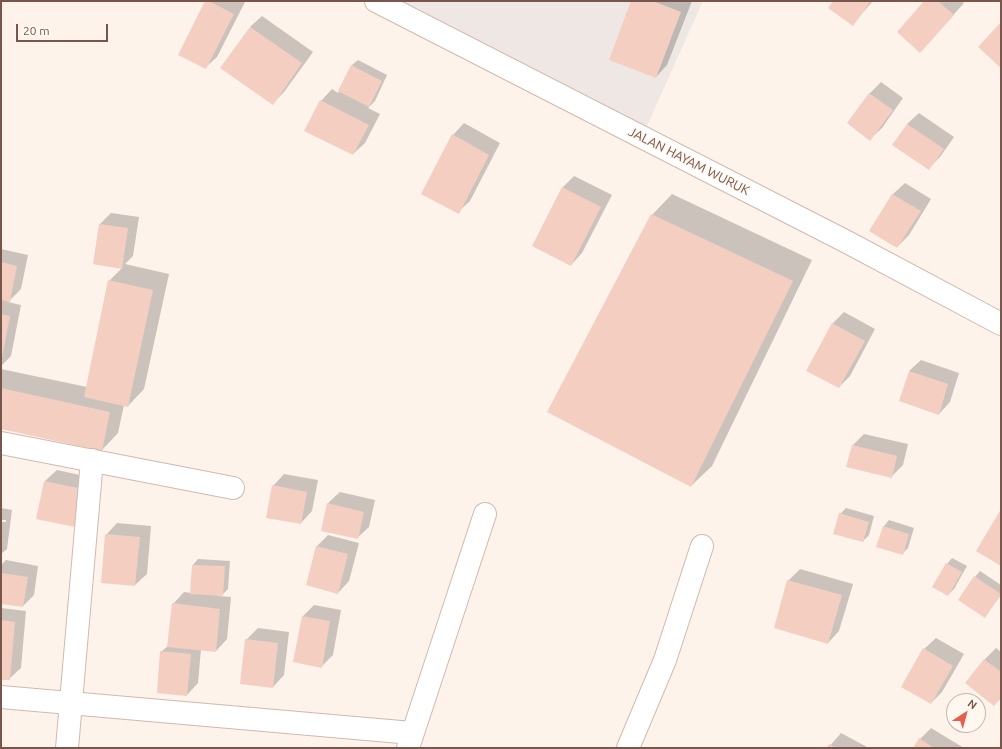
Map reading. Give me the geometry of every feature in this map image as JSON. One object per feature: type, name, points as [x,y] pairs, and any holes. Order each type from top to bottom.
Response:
[{"type":"street","name":"JALAN HAYAM WURUK","points":[[376,1],[847,242],[1001,324]]},
{"type":"street","points":[[1,443],[233,488]]},
{"type":"street","points":[[67,748],[92,460]]},
{"type":"street","points":[[1,697],[71,703],[410,740],[485,514]]},
{"type":"street","points":[[628,748],[665,660],[702,546]]},
{"type":"shaded area","points":[[399,1],[703,1],[646,128]]},
{"type":"building","points":[[205,1],[209,1],[234,14],[206,69],[178,55]]},
{"type":"building","points":[[631,1],[653,1],[681,12],[656,78],[609,60]]},
{"type":"building","points":[[833,1],[871,1],[853,26],[828,8]]},
{"type":"building","points":[[924,1],[938,1],[954,15],[920,53],[897,32]]},
{"type":"building","points":[[1001,22],[1001,68],[978,47]]},
{"type":"building","points":[[250,27],[302,63],[273,105],[220,68]]},
{"type":"building","points":[[351,65],[382,81],[369,107],[338,91]]},
{"type":"building","points":[[869,93],[893,110],[870,141],[847,123]]},
{"type":"building","points":[[320,100],[369,125],[353,155],[304,131]]},
{"type":"building","points":[[907,124],[944,149],[929,170],[892,145]]},
{"type":"building","points":[[452,134],[489,155],[459,214],[421,194]]},
{"type":"building","points":[[562,187],[601,207],[571,266],[532,246]]},
{"type":"building","points":[[892,194],[921,211],[897,248],[869,231]]},
{"type":"building","points":[[651,214],[793,281],[691,487],[547,412]]},
{"type":"building","points":[[99,224],[128,228],[122,269],[93,264]]},
{"type":"building","points":[[1,262],[17,266],[10,302],[1,300]]},
{"type":"building","points":[[108,280],[153,290],[128,407],[84,397]]},
{"type":"building","points":[[1,314],[10,316],[2,358],[1,358]]},
{"type":"building","points":[[832,323],[865,341],[839,388],[806,371]]},
{"type":"building","points":[[909,371],[948,384],[939,415],[899,401]]},
{"type":"building","points":[[1,388],[110,412],[102,451],[1,429]]},
{"type":"building","points":[[852,445],[897,456],[892,478],[846,467]]},
{"type":"building","points":[[44,481],[83,489],[75,527],[36,519]]},
{"type":"building","points":[[272,485],[307,492],[301,524],[266,518]]},
{"type":"building","points":[[327,503],[364,512],[358,539],[321,531]]},
{"type":"building","points":[[1001,509],[1001,566],[976,551]]},
{"type":"building","points":[[839,513],[869,522],[863,542],[833,534]]},
{"type":"building","points":[[883,526],[909,534],[903,555],[876,547]]},
{"type":"building","points":[[105,534],[140,537],[135,586],[101,583]]},
{"type":"building","points":[[316,546],[348,554],[338,594],[306,585]]},
{"type":"building","points":[[946,563],[962,572],[948,596],[932,587]]},
{"type":"building","points":[[192,565],[225,566],[223,596],[190,594]]},
{"type":"building","points":[[1,573],[28,577],[23,607],[1,604]]},
{"type":"building","points":[[974,576],[1001,594],[985,618],[958,600]]},
{"type":"building","points":[[787,580],[842,595],[828,644],[774,628]]},
{"type":"building","points":[[172,603],[220,609],[216,652],[167,647]]},
{"type":"building","points":[[302,616],[330,621],[322,668],[293,662]]},
{"type":"building","points":[[1,620],[15,622],[10,680],[1,680]]},
{"type":"building","points":[[245,639],[278,643],[273,688],[240,684]]},
{"type":"building","points":[[923,648],[953,666],[931,704],[901,687]]},
{"type":"building","points":[[160,651],[191,654],[187,696],[157,693]]},
{"type":"building","points":[[984,659],[1001,672],[1001,697],[994,706],[986,700],[986,693],[978,693],[965,683]]},
{"type":"building","points":[[919,738],[934,748],[913,748]]},
{"type":"building","points":[[829,744],[836,748],[827,748]]}]
